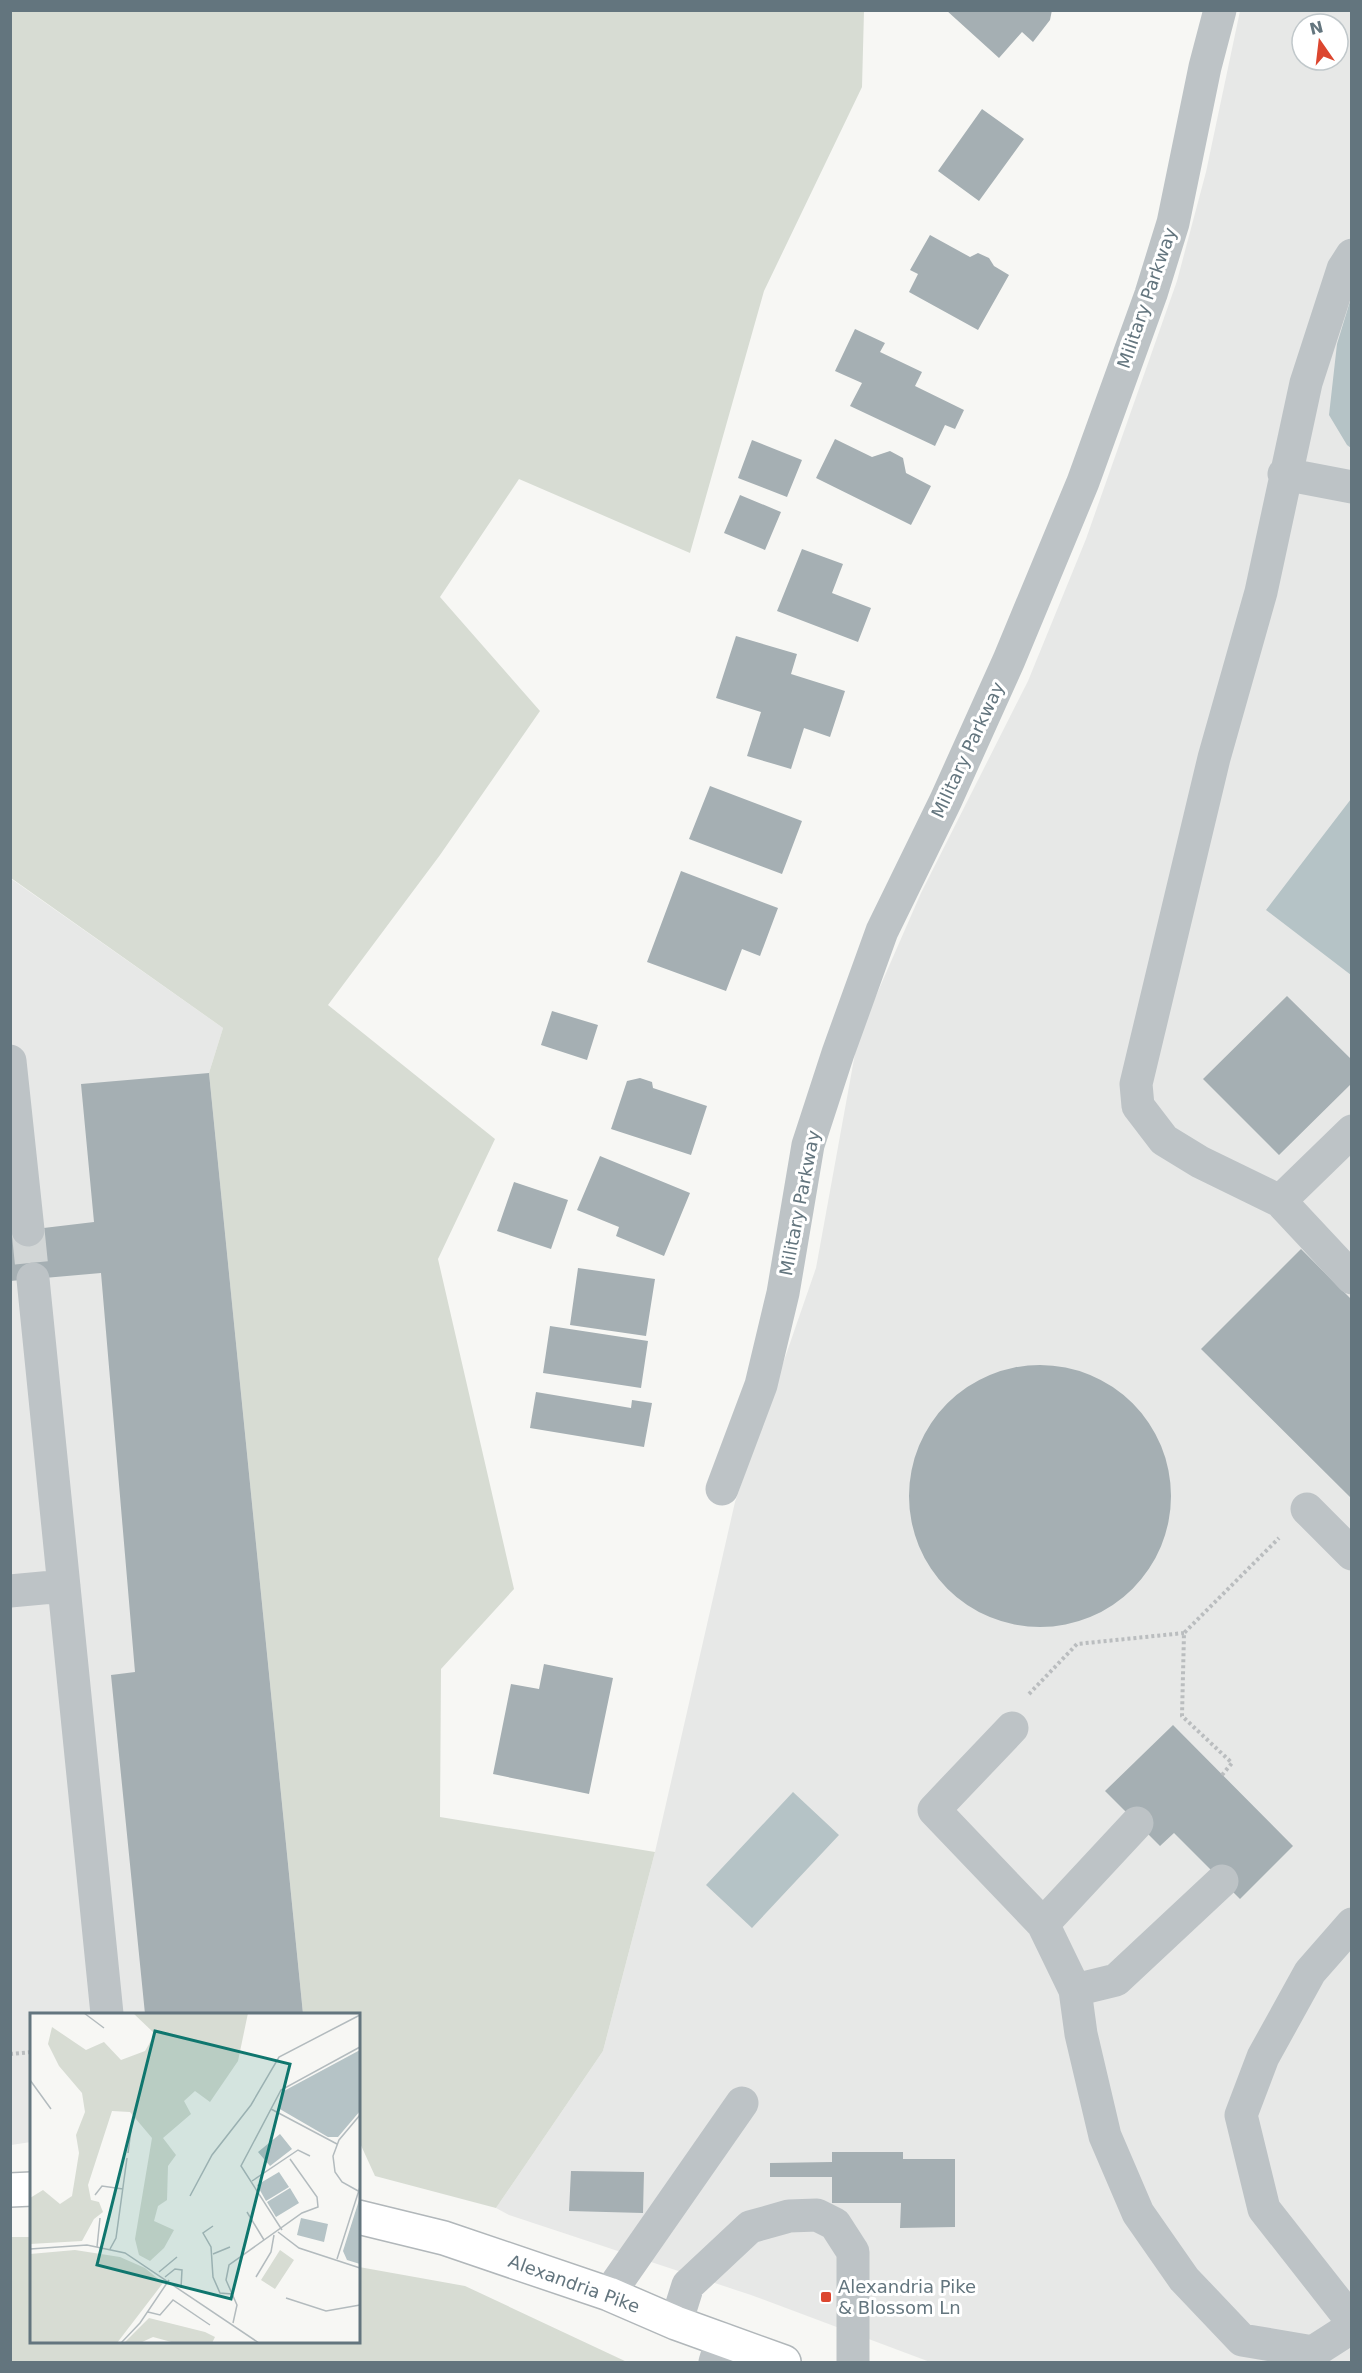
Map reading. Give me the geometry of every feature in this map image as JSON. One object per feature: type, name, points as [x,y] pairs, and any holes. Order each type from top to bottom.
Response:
[{"type":"main road","points":[[10,2190],[30,2189]]},
{"type":"main road","name":"Alexandria Pike","points":[[360,2217],[444,2238],[609,2294],[676,2323],[719,2351],[784,2362]]},
{"type":"street","name":"Military Parkway","points":[[722,1490],[761,1385],[783,1293],[808,1145],[838,1053],[882,931],[946,800],[1009,660],[1083,482],[1151,294],[1173,223],[1205,67],[1220,10]]},
{"type":"street","points":[[1352,255],[1343,268],[1306,383],[1284,474],[1261,592],[1214,758],[1137,1084],[1138,1106],[1164,1140],[1200,1162],[1280,1201],[1352,1278]]},
{"type":"street","points":[[1284,474],[1352,487]]},
{"type":"street","points":[[10,1061],[28,1230]]},
{"type":"street","points":[[1280,1201],[1352,1131]]},
{"type":"street","points":[[33,1279],[107,2013]]},
{"type":"street","points":[[1307,1509],[1352,1554]]},
{"type":"street","points":[[10,1591],[64,1586]]},
{"type":"street","points":[[1012,1728],[934,1810],[1043,1924],[1075,1990],[1081,2034],[1105,2136],[1138,2213],[1184,2279],[1242,2340],[1313,2352],[1352,2327]]},
{"type":"street","points":[[1043,1924],[1137,1822]]},
{"type":"street","points":[[1075,1990],[1116,1980],[1222,1881]]},
{"type":"street","points":[[1352,1924],[1310,1972],[1263,2056],[1241,2115],[1264,2209],[1352,2321]]},
{"type":"street","points":[[609,2294],[742,2103]]},
{"type":"street","points":[[676,2323],[688,2285],[750,2227],[789,2216],[817,2215],[835,2224],[853,2252],[853,2362]]},
{"type":"path","points":[[1012,1728],[1021,1702],[1077,1644],[1184,1633],[1307,1509]]},
{"type":"path","points":[[1184,1633],[1182,1716],[1232,1763],[1222,1775]]},
{"type":"path","points":[[10,2054],[30,2052]]},
{"type":"shaded area","points":[[11,10],[864,11],[862,87],[764,291],[690,553],[519,479],[440,597],[540,711],[440,855],[328,1005],[495,1139],[438,1259],[514,1589],[441,1669],[440,1817],[655,1852],[603,2051],[496,2208],[375,2176],[360,2143],[360,2013],[303,2013],[209,1073],[223,1028],[11,878]]},
{"type":"shaded area","points":[[1240,11],[1351,11],[1351,2362],[930,2362],[751,2295],[509,2215],[496,2208],[603,2051],[655,1852],[735,1502],[816,1268],[858,1037],[921,893],[1028,681],[1086,539],[1177,281],[1206,172]]},
{"type":"shaded area","points":[[1351,298],[1351,448],[1329,415],[1337,344]]},
{"type":"shaded area","points":[[1351,799],[1351,975],[1266,910]]},
{"type":"shaded area","points":[[10,878],[223,1028],[209,1073],[303,2013],[30,2013],[30,2142],[11,2145]]},
{"type":"shaded area","points":[[793,1792],[839,1835],[752,1928],[706,1885]]},
{"type":"shaded area","points":[[11,2237],[30,2237],[30,2343],[360,2343],[360,2267],[465,2286],[627,2362],[11,2362]]},
{"type":"building","points":[[946,10],[1052,10],[1050,20],[1033,42],[1022,32],[999,58]]},
{"type":"building","points":[[982,109],[1024,139],[979,201],[938,171]]},
{"type":"building","points":[[930,235],[970,257],[978,253],[989,258],[994,266],[1009,275],[978,330],[909,292],[918,274],[910,270]]},
{"type":"building","points":[[855,329],[885,343],[880,352],[922,372],[915,386],[964,410],[955,429],[945,425],[935,446],[850,406],[862,383],[835,371]]},
{"type":"building","points":[[835,439],[872,457],[890,451],[903,458],[906,473],[931,486],[911,525],[816,478]]},
{"type":"building","points":[[752,440],[802,460],[787,497],[738,478]]},
{"type":"building","points":[[740,495],[781,512],[765,550],[724,533]]},
{"type":"building","points":[[802,549],[843,564],[832,593],[871,608],[858,642],[777,611]]},
{"type":"building","points":[[736,636],[797,654],[791,674],[845,691],[830,737],[804,728],[791,769],[747,756],[761,712],[716,698]]},
{"type":"building","points":[[710,786],[802,821],[782,874],[689,839]]},
{"type":"building","points":[[681,871],[778,908],[760,956],[742,949],[726,991],[647,962]]},
{"type":"building","points":[[1287,996],[1352,1060],[1352,1083],[1279,1155],[1203,1079]]},
{"type":"building","points":[[552,1011],[598,1025],[587,1060],[541,1045]]},
{"type":"building","points":[[209,1073],[303,2013],[145,2013],[111,1675],[135,1672],[101,1273],[10,1281],[10,1232],[94,1222],[81,1084]]},
{"type":"building","points":[[640,1078],[652,1082],[653,1088],[707,1106],[691,1155],[611,1129],[627,1081]]},
{"type":"building","points":[[600,1156],[690,1193],[664,1256],[616,1236],[619,1227],[577,1210]]},
{"type":"building","points":[[514,1182],[568,1200],[551,1249],[497,1231]]},
{"type":"building","points":[[1301,1249],[1352,1300],[1352,1499],[1201,1349]]},
{"type":"building","points":[[578,1268],[655,1279],[646,1336],[570,1325]]},
{"type":"building","points":[[550,1326],[648,1341],[641,1388],[543,1373]]},
{"type":"building","points":[[1040,1365],[1066,1367],[1090,1375],[1113,1387],[1133,1403],[1149,1423],[1161,1446],[1169,1470],[1171,1496],[1169,1522],[1161,1546],[1149,1569],[1133,1589],[1113,1605],[1090,1617],[1066,1625],[1040,1627],[1014,1625],[990,1617],[967,1605],[947,1589],[931,1569],[919,1546],[911,1522],[909,1496],[911,1470],[919,1446],[931,1423],[947,1403],[967,1387],[990,1375],[1014,1367]]},
{"type":"building","points":[[536,1392],[631,1408],[632,1400],[652,1403],[644,1447],[530,1428]]},
{"type":"building","points":[[544,1664],[613,1678],[589,1794],[493,1774],[511,1684],[539,1689]]},
{"type":"building","points":[[1173,1725],[1293,1846],[1240,1899],[1174,1833],[1160,1846],[1105,1791]]},
{"type":"building","points":[[832,2152],[903,2152],[903,2159],[955,2159],[955,2227],[900,2228],[901,2203],[832,2203],[832,2177],[770,2177],[770,2163],[832,2162]]},
{"type":"building","points":[[571,2171],[644,2172],[643,2213],[569,2211]]},
{"type":"tunnel","points":[[28,1230],[33,1279]]},
{"type":"place","name":"Alexandria Pike & Blossom Ln","points":[[826,2297]]}]
